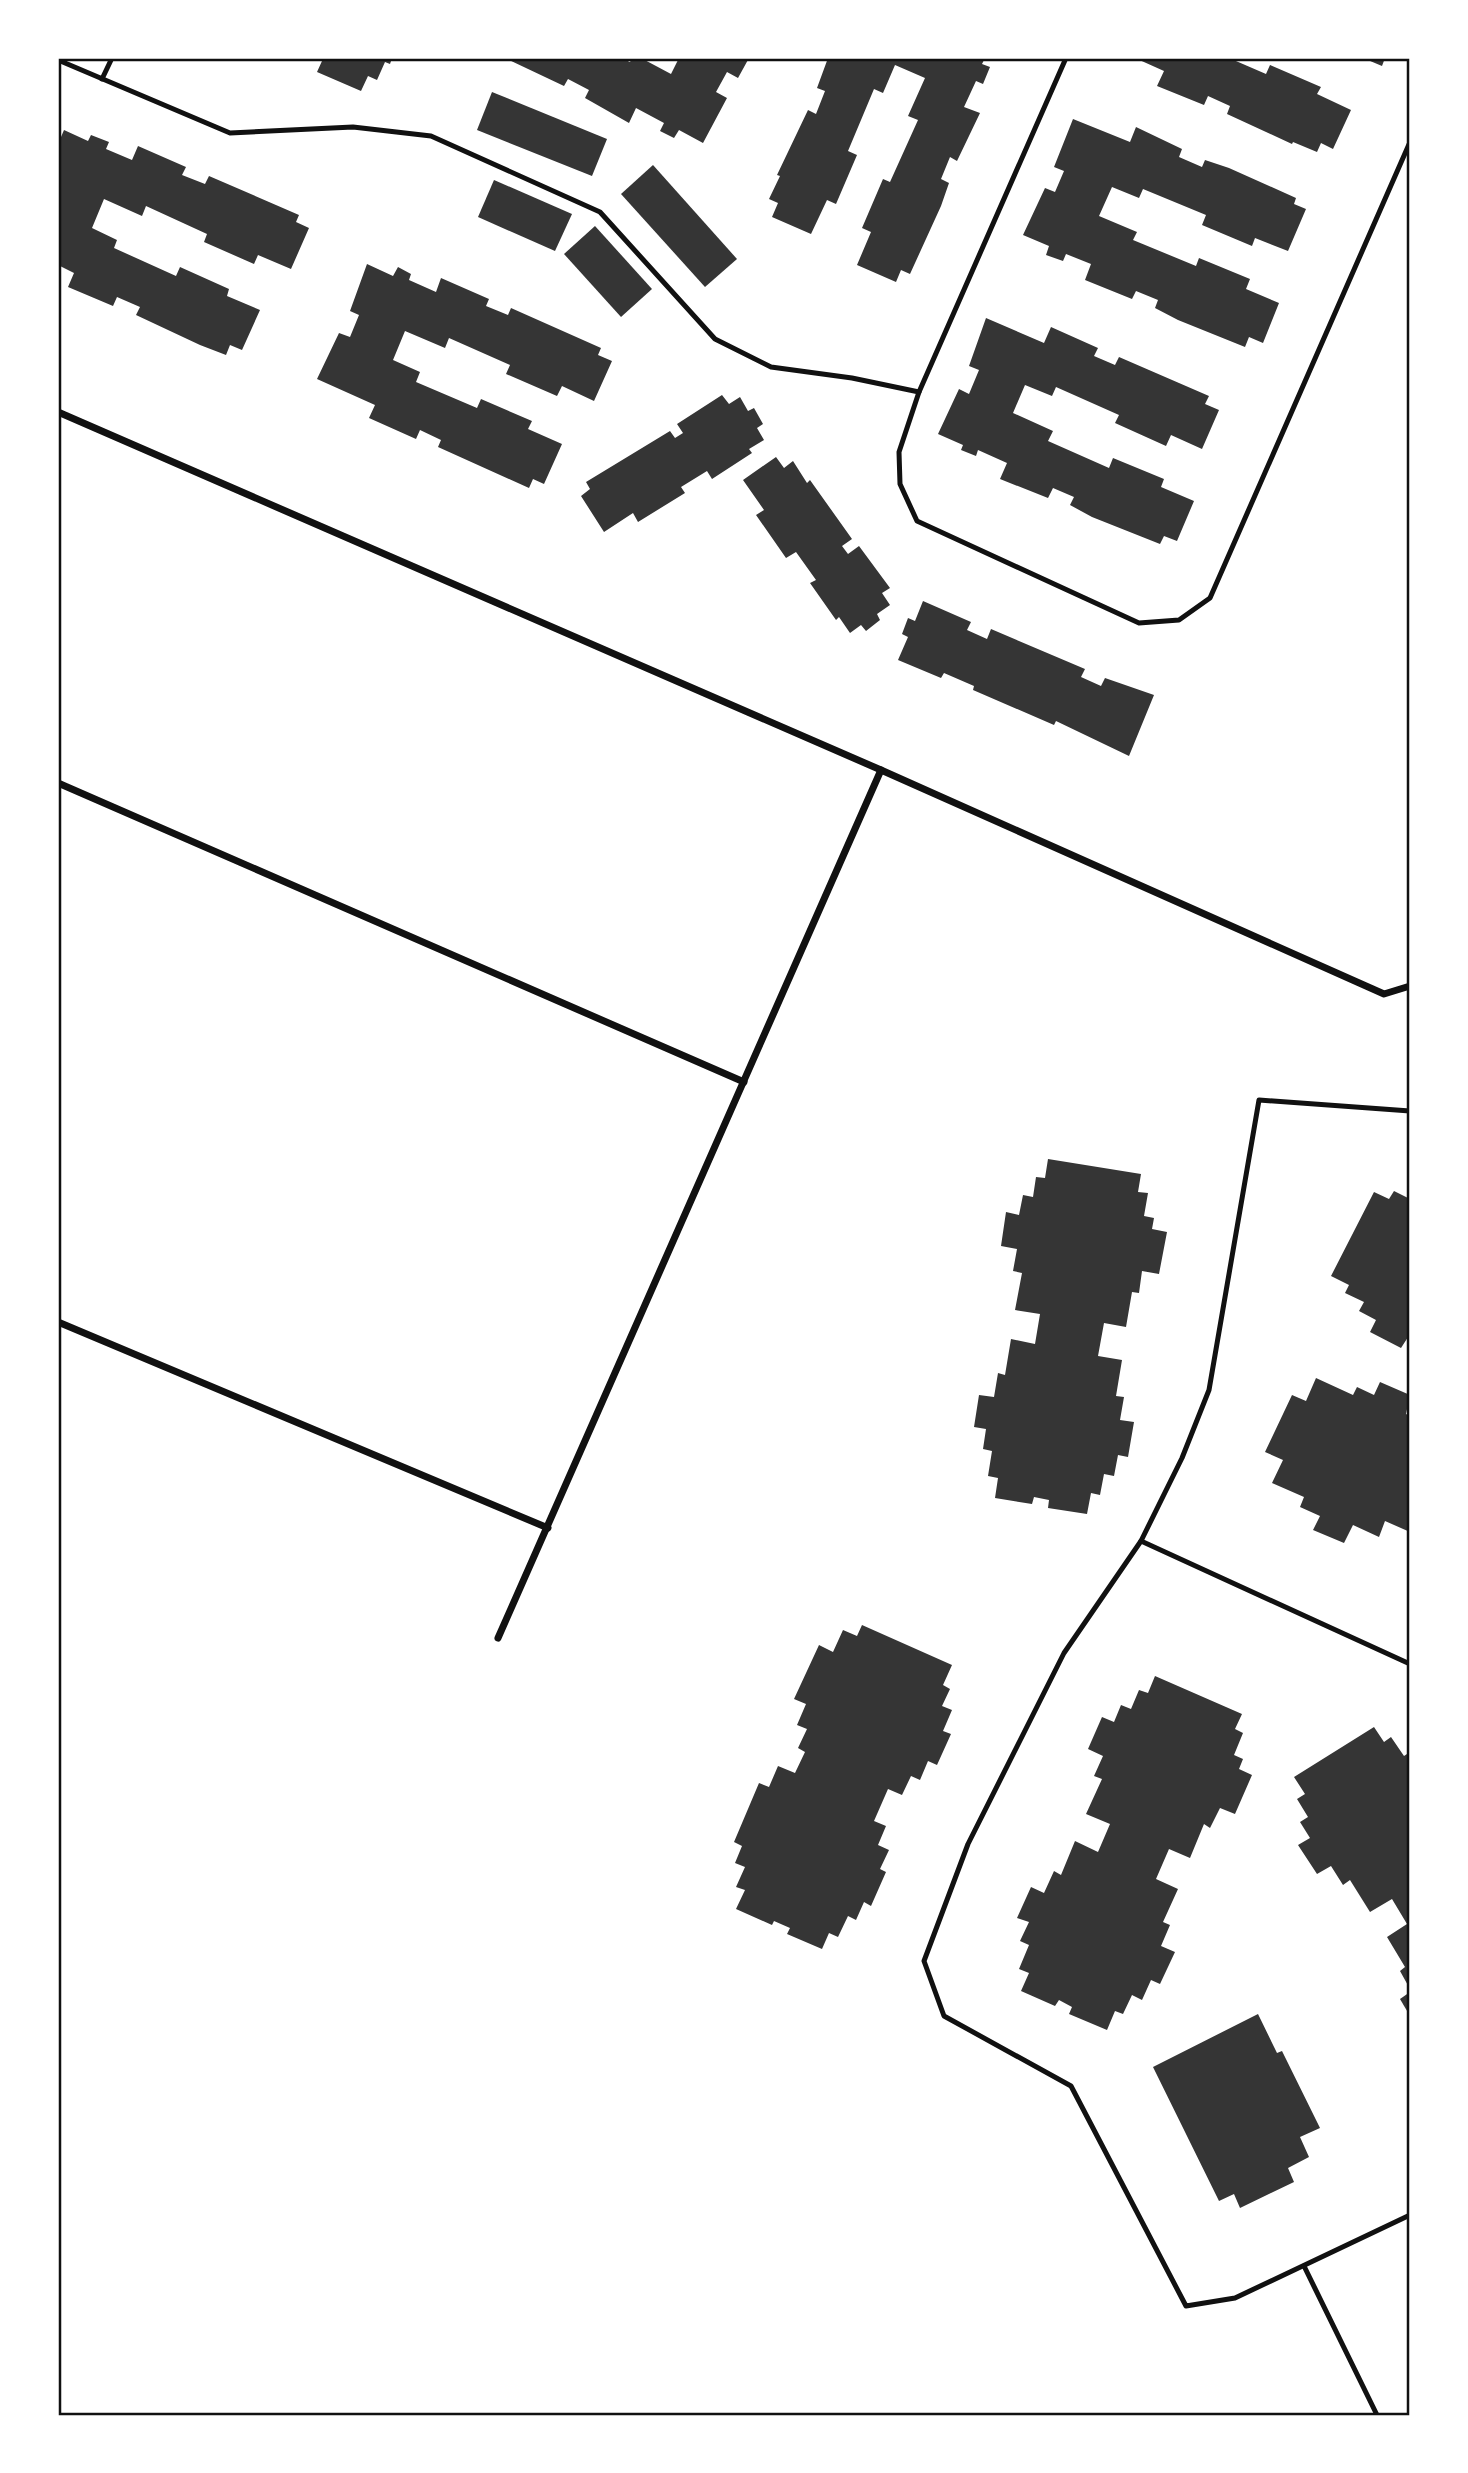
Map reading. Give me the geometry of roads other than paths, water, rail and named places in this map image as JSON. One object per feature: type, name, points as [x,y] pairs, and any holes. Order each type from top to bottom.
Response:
[{"type":"street","points":[[58,412],[880,770],[1384,995],[1410,986]]},
{"type":"street","points":[[498,1638],[880,770]]},
{"type":"street","points":[[58,783],[744,1082]]},
{"type":"street","points":[[58,1322],[548,1528]]},
{"type":"lane","points":[[102,79],[112,58]]},
{"type":"lane","points":[[1066,58],[919,392],[899,452],[900,484],[917,521],[1139,623],[1179,620],[1210,598],[1410,142]]},
{"type":"lane","points":[[58,60],[230,133],[353,127],[431,136],[600,212],[715,339],[771,368],[852,378],[919,392]]},
{"type":"lane","points":[[1410,1111],[1259,1100],[1209,1390],[1182,1458],[1141,1541],[1063,1653],[968,1844],[924,1961],[944,2016],[1071,2086],[1186,2306],[1235,2298],[1410,2215]]},
{"type":"lane","points":[[1141,1541],[1410,1664]]},
{"type":"lane","points":[[1304,2266],[1377,2415]]}]
